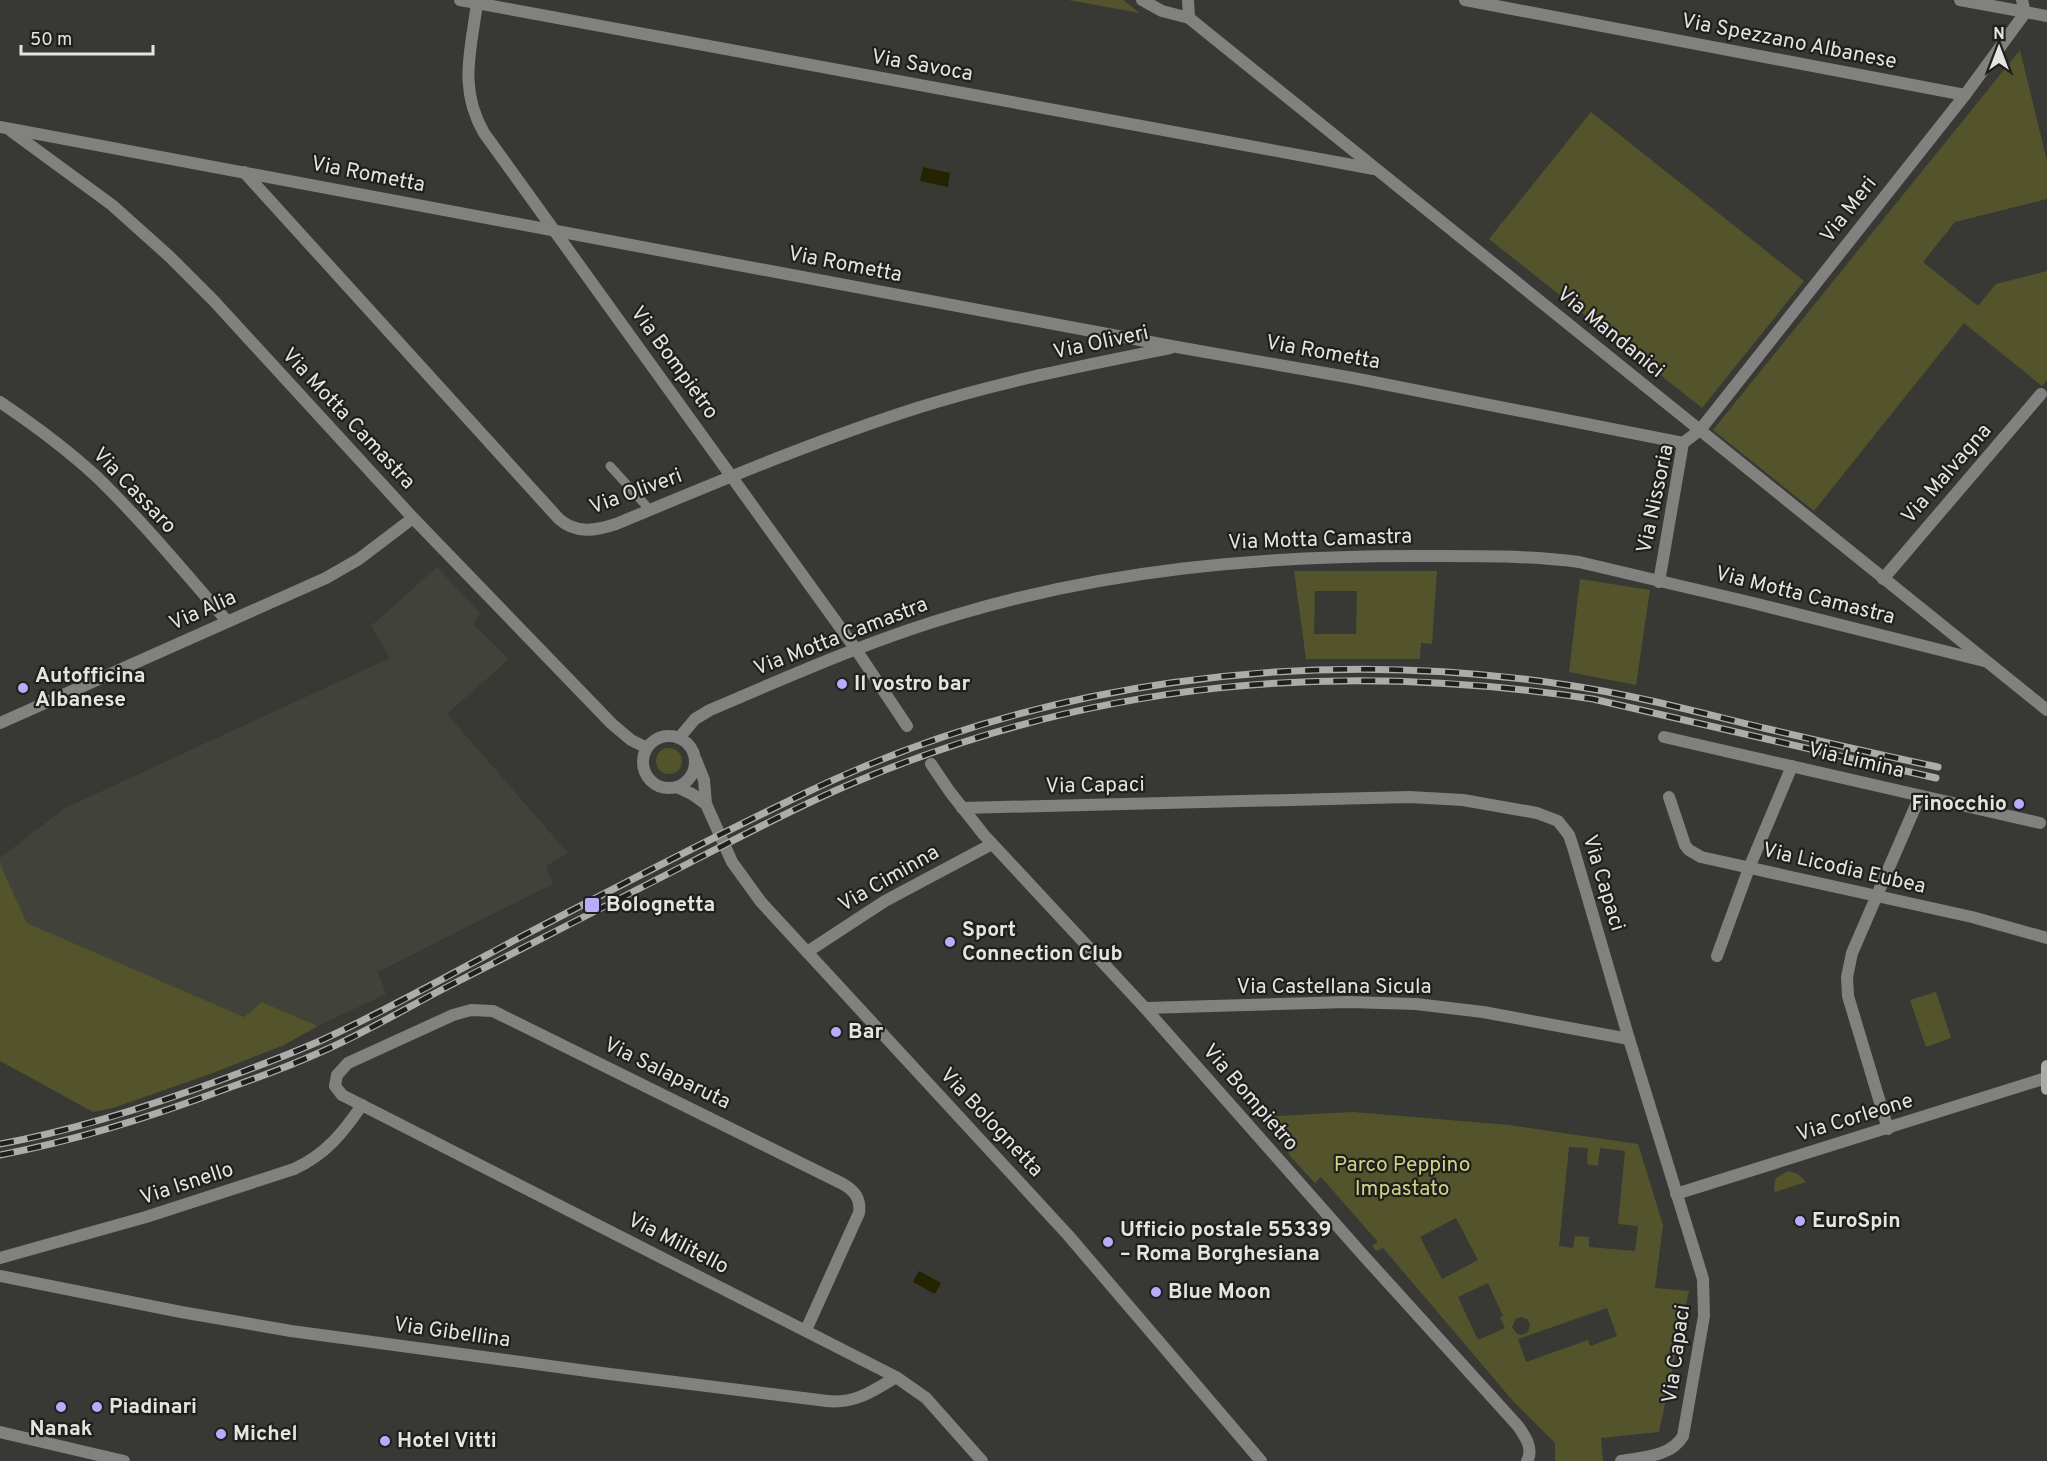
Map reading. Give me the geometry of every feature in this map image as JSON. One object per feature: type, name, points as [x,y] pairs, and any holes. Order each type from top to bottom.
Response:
[{"type":"main road","points":[[2047,1066],[2047,1089]]},
{"type":"street","name":"Via Savoca","points":[[460,0],[1376,170]]},
{"type":"street","name":"Via Mandanici","points":[[1142,0],[1169,14],[1190,18],[2047,710]]},
{"type":"street","points":[[1188,0],[1190,18]]},
{"type":"street","name":"Via Spezzano Albanese","points":[[1465,0],[1965,95]]},
{"type":"street","points":[[1960,0],[2047,16]]},
{"type":"street","points":[[2022,0],[2025,13]]},
{"type":"street","name":"Via Bompietro","points":[[477,3],[467,82],[472,108],[489,140],[855,648],[907,726]]},
{"type":"street","name":"Via Meri","points":[[1700,430],[1965,95],[2025,13]]},
{"type":"street","name":"Via Rometta","points":[[4,128],[1353,378],[1683,443]]},
{"type":"street","name":"Via Motta Camastra","points":[[4,128],[98,194],[160,247],[214,301],[413,518],[612,724],[631,740],[647,748]]},
{"type":"street","name":"Via Oliveri","points":[[244,172],[563,523],[575,529],[602,529],[856,428],[940,401],[1111,360],[1177,347]]},
{"type":"street","name":"Via Malvagna","points":[[1883,579],[2041,394]]},
{"type":"street","name":"Via Cassaro","points":[[0,402],[39,430],[97,478],[123,503],[227,621]]},
{"type":"street","name":"Via Nissoria","points":[[1659,582],[1683,443],[1700,430]]},
{"type":"street","name":"Via Alia","points":[[0,723],[340,570],[370,552],[413,518]]},
{"type":"street","name":"Via Motta Camastra","points":[[679,738],[688,725],[710,710],[855,648],[946,618],[1028,596],[1114,578],[1241,562],[1324,557],[1552,559],[1591,564],[1984,661]]},
{"type":"street","points":[[661,737],[679,738],[687,743],[695,759],[691,776],[677,787],[659,786],[651,781],[643,765],[647,748],[661,737]]},
{"type":"street","name":"Via Limina","points":[[1664,737],[2040,823]]},
{"type":"street","name":"Via Bolognetta","points":[[695,759],[704,780],[706,804],[727,852],[743,879],[807,952],[1068,1235],[1261,1461]]},
{"type":"street","name":"Via Bompietro","points":[[931,764],[962,808],[992,844],[1144,1008],[1518,1426],[1528,1442],[1530,1452],[1527,1461]]},
{"type":"street","points":[[1717,956],[1749,868],[1792,766]]},
{"type":"street","points":[[677,787],[706,804]]},
{"type":"street","points":[[1888,1129],[1849,1001],[1847,984],[1850,959],[1920,796]]},
{"type":"street","name":"Via Capaci","points":[[962,808],[1408,797],[1463,800],[1543,814],[1558,821],[1571,841],[1629,1039],[1697,1257],[1705,1294],[1704,1316],[1686,1428],[1681,1440],[1670,1450],[1621,1461]]},
{"type":"street","name":"Via Licodia Eubea","points":[[1669,797],[1680,834],[1689,850],[1701,857],[1972,917],[2047,938]]},
{"type":"street","name":"Via Ciminna","points":[[807,952],[885,901],[992,844]]},
{"type":"street","name":"Via Castellana Sicula","points":[[1144,1008],[1348,1002],[1416,1004],[1483,1012],[1629,1039]]},
{"type":"street","name":"Via Salaparuta","points":[[336,1089],[337,1075],[348,1064],[460,1013],[478,1010],[493,1011],[843,1184],[851,1189],[858,1198],[859,1213],[806,1330]]},
{"type":"street","name":"Via Corleone","points":[[1676,1194],[2046,1078]]},
{"type":"street","name":"Via Militello","points":[[336,1089],[342,1095],[896,1377],[926,1398],[982,1461]]},
{"type":"street","name":"Via Isnello","points":[[0,1258],[168,1210],[294,1169],[314,1159],[333,1144],[362,1105]]},
{"type":"street","name":"Via Gibellina","points":[[0,1276],[181,1312],[301,1332],[602,1373],[832,1401],[862,1397],[896,1377]]},
{"type":"street","points":[[0,1432],[124,1461]]},
{"type":"lane","points":[[610,466],[650,510]]},
{"type":"shaded area","points":[[923,167],[950,173],[948,187],[920,181]]},
{"type":"shaded area","points":[[437,567],[480,613],[473,624],[509,659],[447,714],[568,853],[546,866],[553,884],[378,972],[386,994],[318,1026],[262,1002],[244,1017],[27,923],[0,864],[0,858],[65,808],[390,658],[371,626]]},
{"type":"shaded area","points":[[919,1271],[941,1283],[935,1294],[913,1282]]},
{"type":"green space","points":[[1068,0],[1123,0],[1140,13]]},
{"type":"green space","points":[[2020,50],[2047,161],[2047,199],[1955,222],[1923,262],[1978,306],[1996,284],[2047,271],[2047,380],[2042,386],[1964,323],[1814,511],[1713,430]]},
{"type":"green space","points":[[1591,112],[1804,281],[1702,408],[1489,239]]},
{"type":"green space","points":[[1294,571],[1437,571],[1432,644],[1421,643],[1420,659],[1306,659]],"holes":[[[1315,591],[1357,591],[1356,634],[1314,634]]]},
{"type":"green space","points":[[1580,579],[1650,590],[1636,685],[1569,672]]},
{"type":"green space","points":[[669,748],[678,752],[682,761],[678,770],[669,774],[660,770],[656,761],[660,752]]},
{"type":"green space","points":[[0,864],[27,923],[244,1017],[262,1002],[318,1026],[284,1045],[213,1073],[113,1108],[93,1112],[0,1061]]},
{"type":"green space","points":[[1936,992],[1951,1038],[1926,1047],[1910,1000]]},
{"type":"green space","name":"Parco Peppino Impastato","points":[[1353,1112],[1509,1125],[1638,1144],[1663,1225],[1655,1288],[1689,1291],[1659,1432],[1601,1438],[1603,1461],[1555,1461],[1555,1443],[1513,1401],[1383,1248],[1376,1251],[1372,1246],[1378,1242],[1321,1177],[1315,1183],[1290,1156],[1284,1143],[1263,1117]],"holes":[[[1569,1147],[1588,1148],[1587,1164],[1598,1166],[1600,1148],[1625,1151],[1618,1224],[1638,1226],[1635,1251],[1589,1247],[1589,1237],[1575,1236],[1573,1248],[1559,1246]],[[1456,1218],[1478,1260],[1442,1279],[1420,1237]],[[1488,1283],[1503,1316],[1500,1317],[1505,1328],[1478,1340],[1458,1297]],[[1607,1308],[1617,1336],[1590,1346],[1588,1340],[1526,1362],[1518,1339]],[[1521,1317],[1527,1319],[1530,1324],[1528,1332],[1522,1335],[1517,1334],[1512,1327],[1516,1319]]]},
{"type":"green space","points":[[1788,1171],[1798,1174],[1806,1182],[1775,1192],[1776,1178]]},
{"type":"railway","points":[[0,1144],[58,1132],[143,1107],[298,1050],[370,1017],[619,886],[797,797],[887,757],[981,725],[1076,700],[1173,682],[1272,672],[1370,669],[1469,674],[1567,685],[1618,694],[1938,767]]},
{"type":"railway","points":[[0,1155],[87,1135],[144,1118],[252,1080],[311,1056],[368,1029],[772,820],[853,783],[944,749],[1034,721],[1125,701],[1217,688],[1309,682],[1402,681],[1497,687],[1593,699],[1936,778]]},
{"type":"place","name":"Il vostro bar","points":[[842,684]]},
{"type":"place","name":"Autofficina Albanese","points":[[23,688]]},
{"type":"place","name":"Finocchio","points":[[2019,804]]},
{"type":"place","name":"Bolognetta","points":[[592,905]]},
{"type":"place","name":"Sport Connection Club","points":[[950,942]]},
{"type":"place","name":"Bar","points":[[836,1032]]},
{"type":"place","name":"EuroSpin","points":[[1800,1221]]},
{"type":"place","name":"Ufficio postale 55339 – Roma Borghesiana","points":[[1108,1242]]},
{"type":"place","name":"Blue Moon","points":[[1156,1292]]},
{"type":"place","name":"Nanak","points":[[61,1407]]},
{"type":"place","name":"Piadinari","points":[[97,1407]]},
{"type":"place","name":"Michel","points":[[221,1434]]},
{"type":"place","name":"Hotel Vitti","points":[[385,1441]]}]
